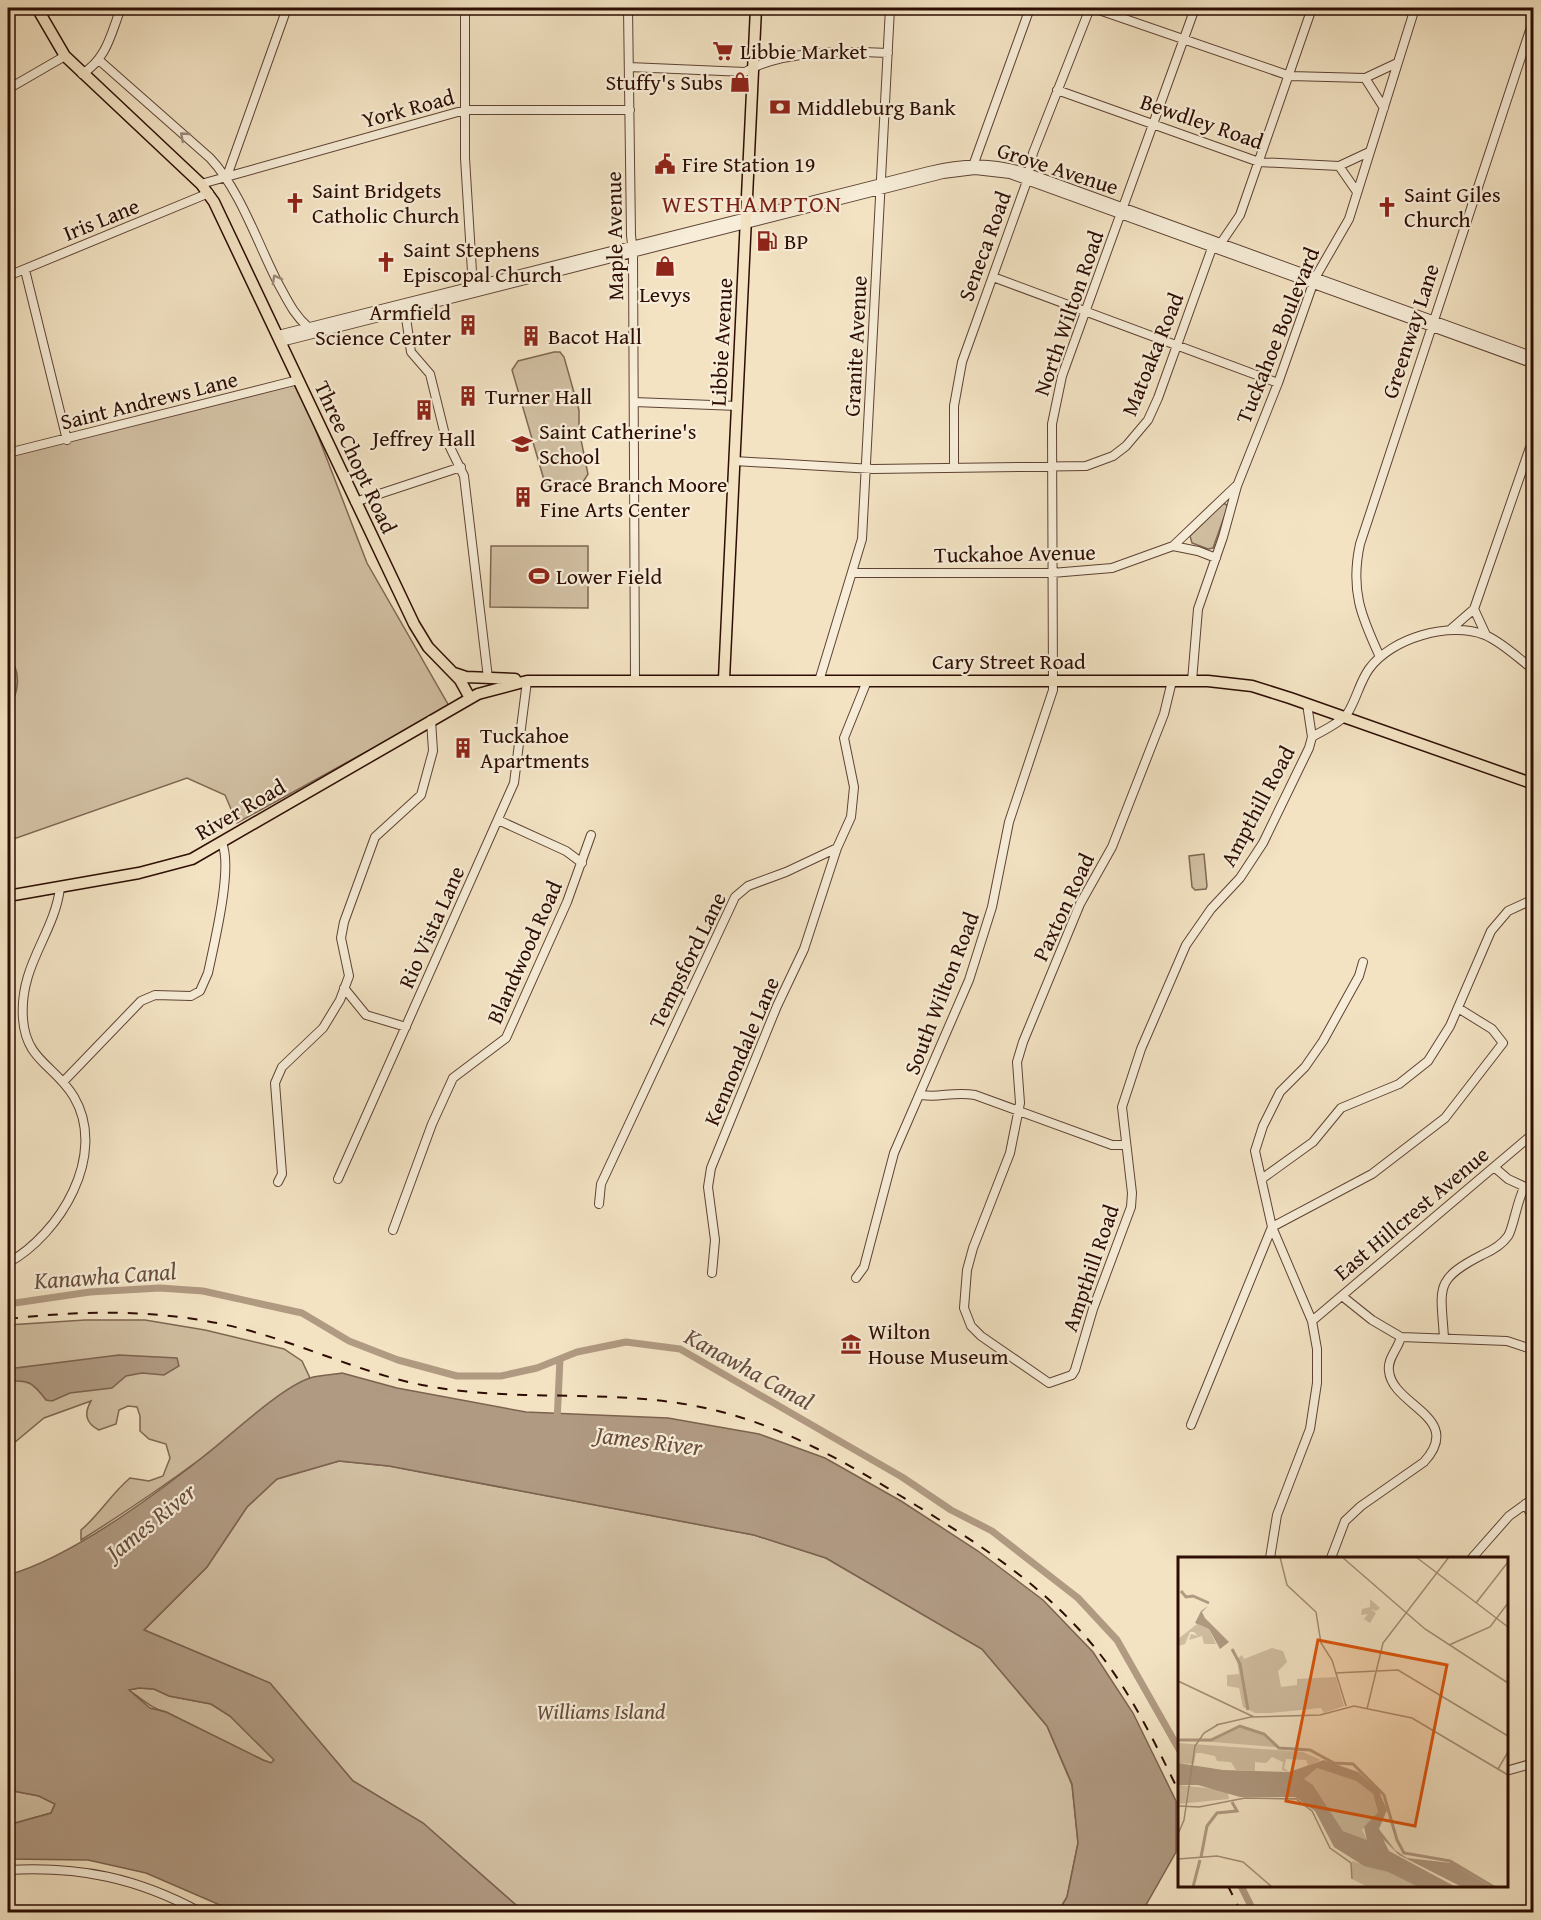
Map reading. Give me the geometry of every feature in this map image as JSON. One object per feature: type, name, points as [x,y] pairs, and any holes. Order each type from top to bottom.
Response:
[{"type":"main road","name":"Three Chopt Road","points":[[37,8],[65,56],[201,184],[222,214],[355,502],[422,638],[452,672],[470,698]]},
{"type":"main road","name":"Libbie Avenue","points":[[724,679],[756,8]]},
{"type":"main road","points":[[452,672],[466,677],[527,681]]},
{"type":"main road","name":"Cary Street Road","points":[[470,698],[488,689],[527,681],[724,679],[1192,681],[1252,686],[1346,716],[1533,784]]},
{"type":"main road","name":"River Road","points":[[8,896],[170,866],[222,843],[470,698]]},
{"type":"street","points":[[82,74],[99,61],[120,8]]},
{"type":"street","points":[[227,176],[287,8]]},
{"type":"street","points":[[465,8],[465,158],[473,288]]},
{"type":"street","name":"Maple Avenue","points":[[628,8],[634,402],[635,679]]},
{"type":"street","name":"Granite Avenue","points":[[819,681],[854,573],[862,540],[890,8]]},
{"type":"street","points":[[974,162],[1030,8]]},
{"type":"street","points":[[1091,8],[1290,76],[1365,78],[1397,63]]},
{"type":"street","name":"Seneca Road","points":[[954,468],[954,406],[960,371],[1057,90],[1091,8]]},
{"type":"street","name":"North Wilton Road","points":[[1054,680],[1052,573],[1055,403],[1085,312],[1195,8]]},
{"type":"street","points":[[1212,248],[1221,243],[1240,215],[1312,8]]},
{"type":"street","name":"Tuckahoe Boulevard","points":[[1192,681],[1195,624],[1233,506],[1237,486],[1278,383],[1314,281],[1349,219],[1415,8]]},
{"type":"street","name":"Greenway Lane","points":[[1380,657],[1359,610],[1356,561],[1375,494],[1531,34],[1533,18]]},
{"type":"street","points":[[629,67],[745,72],[760,63],[824,54],[888,53]]},
{"type":"street","points":[[8,89],[65,56]]},
{"type":"street","points":[[99,61],[210,158],[227,176],[264,257],[295,315],[308,327]]},
{"type":"street","points":[[1365,78],[1384,108]]},
{"type":"street","name":"Bewdley Road","points":[[1057,90],[1259,162],[1339,166],[1369,152]]},
{"type":"street","name":"York Road","points":[[201,184],[465,110],[630,110]]},
{"type":"street","name":"Grove Avenue","points":[[280,338],[974,162],[998,165],[1122,211],[1221,243],[1314,281]]},
{"type":"street","points":[[1339,166],[1357,192]]},
{"type":"street","name":"Grove Avenue","points":[[881,186],[964,170],[1028,177]]},
{"type":"street","name":"Iris Lane","points":[[8,276],[208,193]]},
{"type":"street","name":"Grove Avenue","points":[[1122,211],[1212,248],[1533,357]]},
{"type":"street","name":"Matoaka Road","points":[[734,461],[867,468],[1053,467],[1092,464],[1113,456],[1126,446],[1148,420],[1212,248]]},
{"type":"street","points":[[25,270],[67,440]]},
{"type":"street","points":[[993,277],[1278,383]]},
{"type":"street","points":[[405,306],[411,352],[430,374],[446,440],[461,467],[488,678]]},
{"type":"street","name":"Grove Avenue","points":[[280,338],[308,327],[405,306]]},
{"type":"street","name":"Grove Avenue","points":[[1433,324],[1533,364]]},
{"type":"street","name":"Saint Andrews Lane","points":[[8,453],[298,380]]},
{"type":"street","points":[[634,402],[738,406]]},
{"type":"street","points":[[1346,716],[1369,668],[1380,657],[1403,644],[1451,629],[1474,609],[1533,436]]},
{"type":"street","points":[[355,502],[461,467]]},
{"type":"street","name":"Tuckahoe Avenue","points":[[854,573],[1052,573],[1112,568],[1173,546],[1237,486]]},
{"type":"street","points":[[1173,546],[1198,551],[1216,558]]},
{"type":"street","points":[[1474,609],[1485,635]]},
{"type":"street","points":[[1451,629],[1485,635],[1533,670]]},
{"type":"street","name":"South Wilton Road","points":[[856,1278],[864,1268],[894,1153],[922,1095],[969,980],[986,929],[1009,822],[1053,690],[1054,680]]},
{"type":"street","name":"Rio Vista Lane","points":[[338,1179],[514,783],[527,681]]},
{"type":"street","points":[[837,848],[851,817],[854,787],[844,738],[867,681]]},
{"type":"street","name":"Paxton Road","points":[[1010,1153],[1018,1110],[1017,1062],[1023,1042],[1080,903],[1112,847],[1164,714],[1172,681]]},
{"type":"street","name":"Ampthill Road","points":[[1010,1153],[973,1248],[967,1270],[964,1308],[971,1326],[981,1336],[1050,1383],[1072,1375],[1075,1370],[1093,1309],[1127,1220],[1132,1193],[1122,1121],[1125,1092],[1160,1002],[1186,945],[1211,909],[1239,878],[1263,843],[1312,737],[1307,704]]},
{"type":"street","name":"Ampthill Road","points":[[1312,737],[1346,716]]},
{"type":"street","points":[[278,1182],[282,1174],[275,1083],[282,1066],[323,1028],[344,988],[349,976],[341,938],[344,922],[375,837],[421,795],[433,751],[431,720]]},
{"type":"street","points":[[498,820],[566,851],[582,863]]},
{"type":"street","name":"Blandwood Road","points":[[393,1230],[432,1124],[453,1077],[506,1038],[582,863],[591,835]]},
{"type":"street","points":[[63,1082],[141,1001],[155,995],[191,996],[204,986],[213,952],[224,879],[226,859],[222,843]]},
{"type":"street","name":"Tempsford Lane","points":[[599,1204],[601,1184],[729,905],[740,891],[748,886],[786,872],[837,848]]},
{"type":"street","name":"Kennondale Lane","points":[[712,1273],[715,1240],[708,1186],[711,1168],[777,1006],[804,949],[837,848]]},
{"type":"street","points":[[8,1263],[28,1250],[50,1229],[65,1205],[85,1157],[82,1118],[76,1101],[63,1082],[33,1052],[26,1039],[22,1016],[28,971],[58,902],[60,888]]},
{"type":"street","points":[[1263,1178],[1294,1158],[1313,1142],[1341,1108],[1400,1084],[1428,1061],[1458,1008],[1491,931],[1508,911],[1533,899]]},
{"type":"street","points":[[1270,1557],[1276,1515],[1304,1447],[1314,1413],[1318,1369],[1312,1321],[1272,1227],[1263,1178],[1255,1151],[1263,1125],[1280,1092],[1305,1067],[1323,1041],[1359,976],[1363,962]]},
{"type":"street","points":[[344,988],[366,1015],[406,1027]]},
{"type":"street","points":[[1191,1425],[1272,1227],[1372,1174],[1446,1118],[1503,1043],[1492,1029],[1458,1008]]},
{"type":"street","points":[[922,1095],[960,1092],[1018,1110],[1112,1145],[1125,1145]]},
{"type":"street","name":"East Hillcrest Avenue","points":[[1312,1321],[1533,1133]]},
{"type":"street","points":[[1494,1167],[1524,1188],[1533,1191]]},
{"type":"street","points":[[1444,1338],[1441,1290],[1446,1280],[1457,1268],[1495,1248],[1509,1236],[1515,1206],[1524,1188]]},
{"type":"street","points":[[1342,1296],[1372,1320],[1401,1337],[1507,1341],[1533,1350]]},
{"type":"street","points":[[1331,1557],[1345,1521],[1361,1506],[1424,1462],[1432,1454],[1435,1445],[1435,1431],[1429,1419],[1390,1377],[1389,1366],[1401,1337]]},
{"type":"street","points":[[1533,1415],[1533,1424]]},
{"type":"street","points":[[1473,1557],[1509,1516],[1533,1498]]},
{"type":"street","points":[[1526,1504],[1533,1519]]},
{"type":"street","points":[[1508,1770],[1533,1763]]},
{"type":"street","points":[[8,1870],[88,1872],[109,1875],[138,1883],[201,1912]]},
{"type":"green space","points":[[560,352],[564,357],[579,410],[579,430],[588,474],[581,485],[556,491],[548,488],[544,480],[512,370],[518,361]]},
{"type":"green space","points":[[298,384],[367,563],[449,706],[237,823],[225,795],[187,778],[8,841],[8,456]]},
{"type":"green space","points":[[1223,503],[1227,505],[1227,509],[1213,548],[1208,549],[1192,543],[1190,536]]},
{"type":"green space","name":"Lower Field","points":[[491,546],[588,546],[588,608],[490,607]]},
{"type":"green space","points":[[1204,854],[1207,886],[1206,889],[1195,890],[1192,887],[1189,856]]},
{"type":"green space","points":[[85,1320],[145,1320],[205,1330],[284,1349],[302,1361],[310,1378],[170,1481],[81,1540],[81,1530],[123,1484],[130,1478],[149,1481],[163,1476],[170,1458],[166,1444],[149,1439],[140,1431],[140,1416],[137,1407],[128,1406],[119,1410],[116,1424],[99,1430],[88,1421],[87,1410],[91,1401],[44,1418],[8,1448],[8,1325]]},
{"type":"green space","name":"Williams Island","points":[[339,1461],[389,1466],[754,1535],[826,1558],[982,1649],[1047,1726],[1072,1785],[1078,1843],[1067,1897],[1058,1912],[524,1912],[423,1823],[353,1781],[270,1683],[144,1630],[207,1567],[247,1507],[277,1479]]},
{"type":"green space","points":[[154,1689],[169,1696],[211,1704],[230,1716],[275,1760],[271,1763],[263,1760],[155,1708],[128,1690]]},
{"type":"green space","points":[[8,1790],[39,1796],[55,1804],[51,1813],[8,1825]]},
{"type":"water","points":[[8,657],[16,669],[17,683],[8,710]]},
{"type":"water","points":[[119,1355],[177,1358],[179,1366],[164,1375],[142,1373],[126,1376],[112,1388],[70,1393],[52,1401],[46,1400],[38,1390],[26,1382],[8,1382],[8,1369]]},
{"type":"water","name":"James River","points":[[342,1373],[397,1388],[526,1412],[668,1418],[759,1434],[825,1458],[901,1501],[978,1551],[1043,1600],[1093,1652],[1133,1713],[1176,1801],[1176,1852],[1142,1912],[1058,1912],[1067,1897],[1078,1843],[1072,1784],[1047,1726],[982,1649],[826,1558],[754,1535],[389,1466],[339,1461],[277,1479],[247,1507],[207,1567],[144,1630],[270,1683],[353,1781],[423,1823],[524,1912],[236,1912],[146,1873],[88,1860],[8,1859],[8,1825],[51,1813],[55,1804],[39,1796],[8,1790],[8,1575],[57,1555],[110,1525],[183,1473],[255,1413],[298,1383],[318,1376]],"holes":[[[154,1689],[169,1696],[211,1704],[230,1716],[274,1760],[271,1763],[263,1760],[166,1712],[150,1708],[129,1690]]]},
{"type":"waterway","name":"Kanawha Canal","points":[[8,1304],[90,1292],[160,1288],[203,1291],[302,1313],[349,1341],[398,1360],[457,1376],[501,1376],[537,1368],[577,1352],[626,1342],[680,1349],[902,1477],[951,1510],[992,1531],[1078,1598],[1117,1640],[1178,1747]]},
{"type":"waterway","points":[[557,1422],[560,1359]]},
{"type":"waterway","name":"Kanawha Canal","points":[[1242,1887],[1254,1912]]},
{"type":"railway","points":[[8,1319],[72,1314],[135,1313],[198,1320],[261,1334],[381,1375],[422,1385],[486,1393],[614,1397],[678,1403],[711,1409],[773,1429],[832,1456],[889,1489],[987,1551],[1031,1584],[1072,1622],[1105,1660],[1140,1715],[1178,1790]]},
{"type":"railway","points":[[1228,1887],[1241,1912]]},
{"type":"place","name":"Libbie Market","points":[[723,51]]},
{"type":"place","name":"Stuffy's Subs","points":[[740,82]]},
{"type":"place","name":"Middleburg Bank","points":[[780,107]]},
{"type":"place","name":"Fire Station 19","points":[[665,164]]},
{"type":"place","name":"Saint Bridgets Catholic Church","points":[[295,203]]},
{"type":"place","name":"Saint Giles Church","points":[[1387,207]]},
{"type":"place","name":"BP","points":[[767,241]]},
{"type":"place","name":"Saint Stephens Episcopal Church","points":[[386,262]]},
{"type":"place","name":"Levys","points":[[665,266]]},
{"type":"place","name":"Armfield Science Center","points":[[468,325]]},
{"type":"place","name":"Bacot Hall","points":[[531,336]]},
{"type":"place","name":"Turner Hall","points":[[468,396]]},
{"type":"place","name":"Jeffrey Hall","points":[[424,410]]},
{"type":"place","name":"Saint Catherine's School","points":[[522,444]]},
{"type":"place","name":"Grace Branch Moore Fine Arts Center","points":[[523,497]]},
{"type":"place","name":"Lower Field","points":[[539,576]]},
{"type":"place","name":"Tuckahoe Apartments","points":[[463,748]]},
{"type":"place","name":"Wilton House Museum","points":[[851,1344]]},
{"type":"district","name":"WESTHAMPTON","points":[[752,204]]}]
